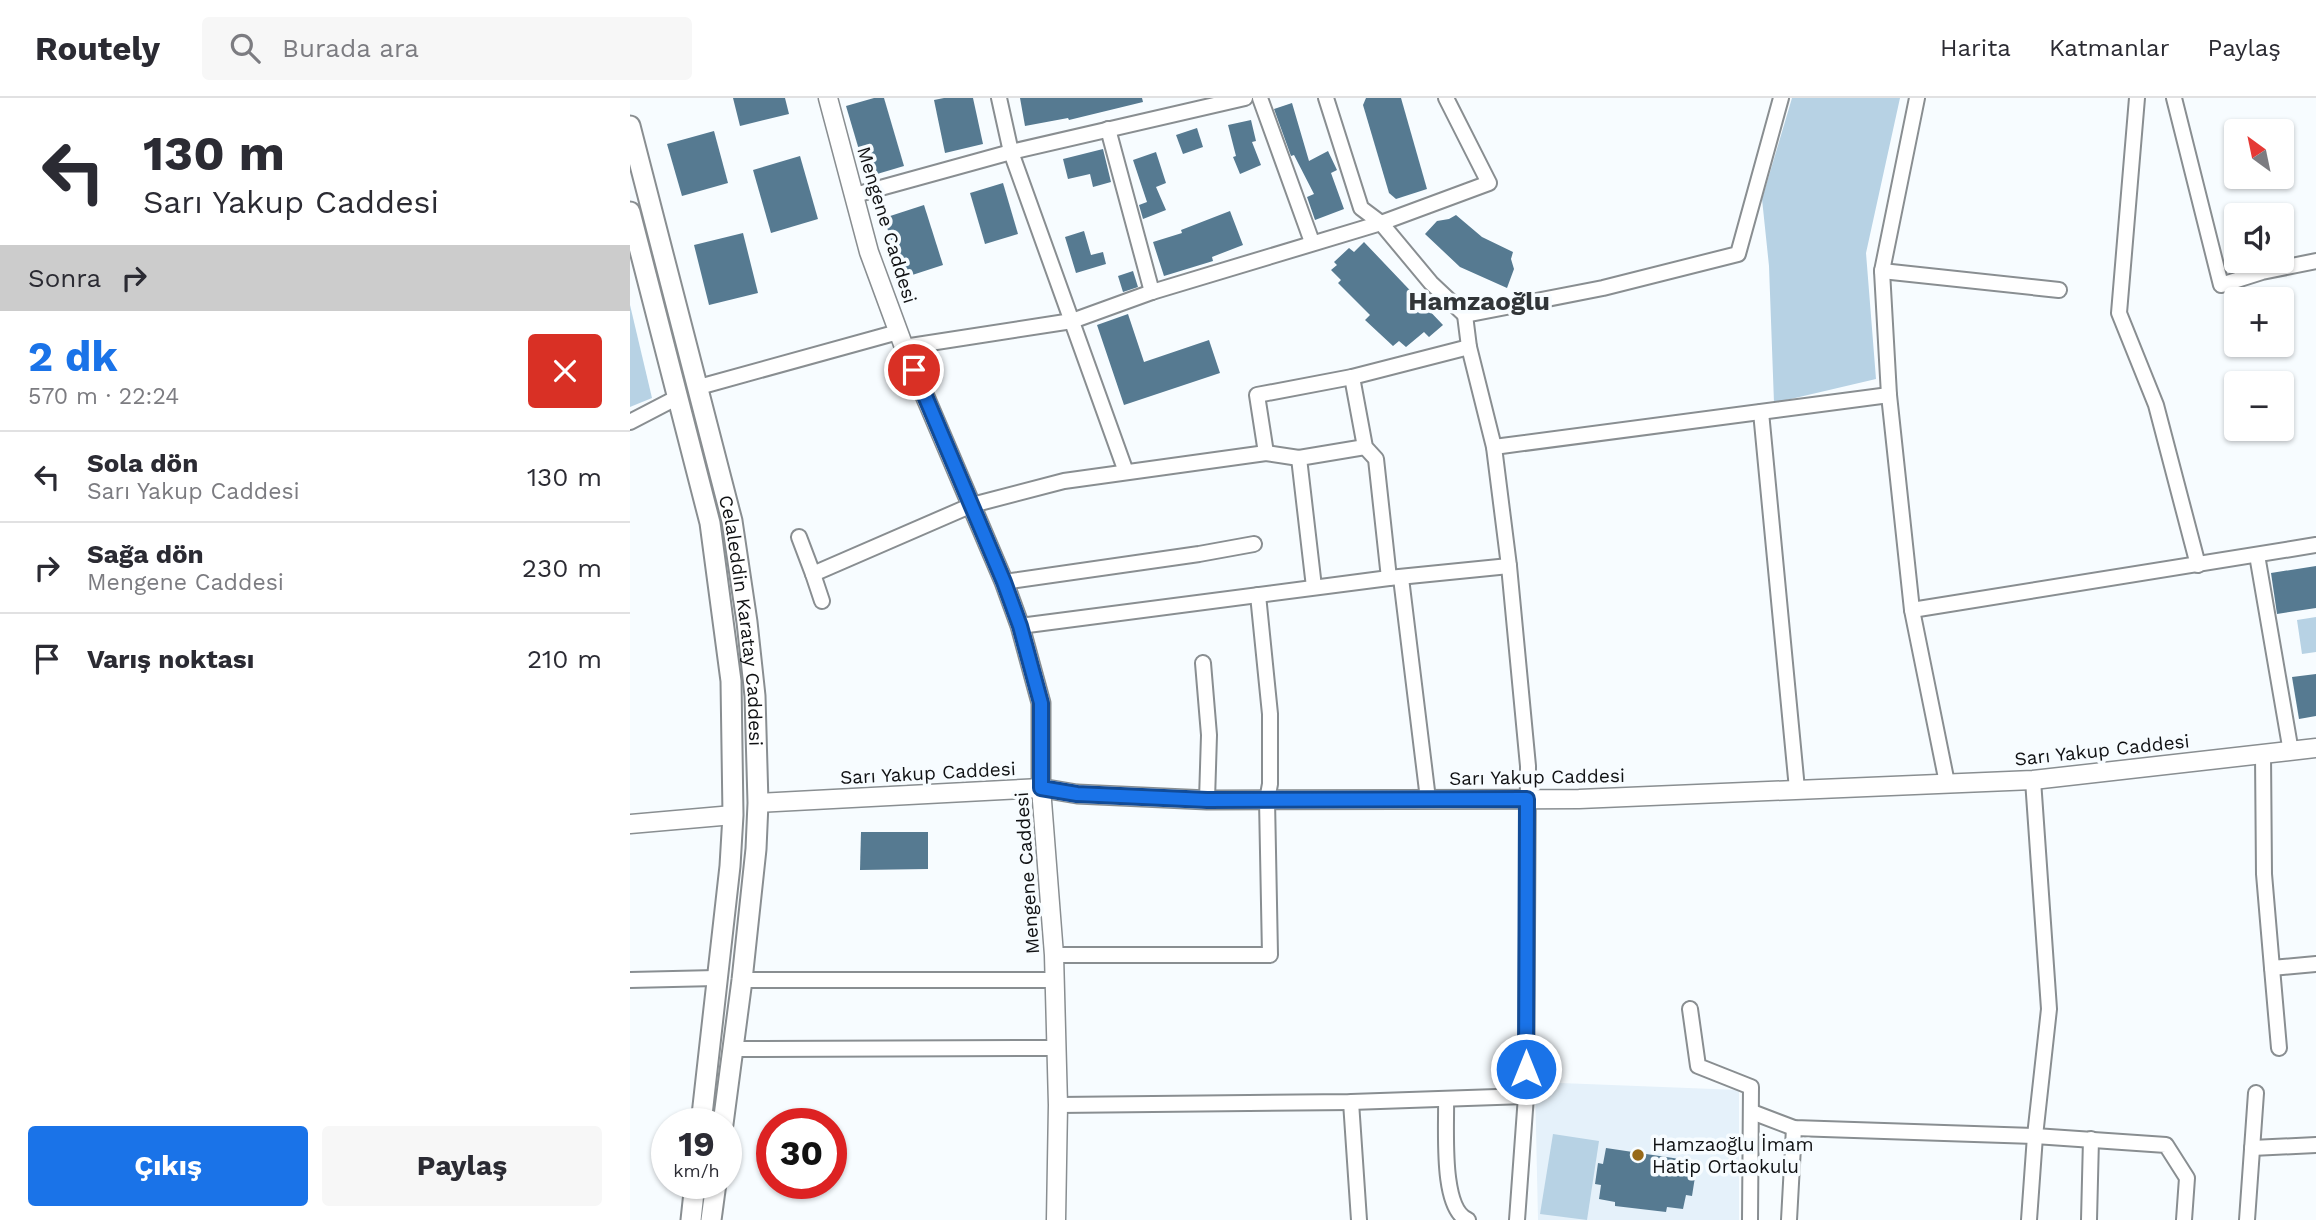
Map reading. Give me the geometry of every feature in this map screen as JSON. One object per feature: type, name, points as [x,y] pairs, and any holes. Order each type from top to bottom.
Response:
[{"type":"main road","name":"Celaleddin Karatay Caddesi","points":[[630,126],[732,521],[755,696],[758,803],[742,980],[725,1108]]},
{"type":"main road","name":"Celaleddin Karatay Caddesi","points":[[630,212],[710,523],[731,681],[733,815],[730,866],[703,1108]]},
{"type":"main road","points":[[691,1220],[693,1199]]},
{"type":"main road","points":[[711,1220],[714,1199]]},
{"type":"street","name":"Mengene Caddesi","points":[[828,98],[869,252],[901,339],[1004,582],[1020,626],[1041,703],[1041,788],[1054,955],[1058,1105],[1056,1220]]},
{"type":"street","points":[[999,98],[1011,152],[1126,472]]},
{"type":"street","points":[[855,195],[1011,152],[1245,98]]},
{"type":"street","points":[[1260,98],[1312,243]]},
{"type":"street","points":[[1326,98],[1362,208],[1381,223],[1431,283],[1465,316],[1469,347],[1494,447],[1509,566],[1528,766],[1526,1096],[1517,1220]]},
{"type":"street","points":[[699,387],[901,339],[1072,321],[1152,292],[1381,223],[1489,183],[1446,98]]},
{"type":"street","points":[[1465,316],[1603,288],[1738,254],[1781,98]]},
{"type":"street","points":[[1917,98],[1882,271],[1889,394],[1912,610],[1947,783]]},
{"type":"street","points":[[2137,98],[2119,313],[2156,405],[2198,565]]},
{"type":"street","points":[[2174,98],[2221,285],[2262,272],[2316,261]]},
{"type":"street","points":[[1108,129],[1152,292]]},
{"type":"street","points":[[1882,271],[2060,290]]},
{"type":"street","points":[[1266,453],[1257,396],[1352,377],[1469,347]]},
{"type":"street","points":[[1352,377],[1365,447],[1376,459],[1428,799]]},
{"type":"street","points":[[1494,447],[1889,394]]},
{"type":"street","points":[[630,422],[678,397]]},
{"type":"street","points":[[1761,412],[1797,789]]},
{"type":"street","points":[[813,574],[972,505],[1064,481],[1266,453],[1299,458],[1365,447]]},
{"type":"street","points":[[1299,458],[1314,587]]},
{"type":"street","points":[[799,537],[822,601]]},
{"type":"street","points":[[1004,582],[1254,544]]},
{"type":"street","points":[[1912,610],[2316,545]]},
{"type":"street","points":[[2257,555],[2291,752]]},
{"type":"street","points":[[1020,626],[1314,587],[1509,566]]},
{"type":"street","points":[[1054,955],[1270,955],[1267,800],[1270,784],[1270,714],[1258,595]]},
{"type":"street","points":[[1203,663],[1209,735],[1207,800]]},
{"type":"street","name":"Sarı Yakup Caddesi","points":[[758,803],[1041,788],[1077,794],[1207,800],[1579,799],[2033,780],[2316,748]]},
{"type":"street","points":[[2263,755],[2264,874],[2279,1048]]},
{"type":"street","points":[[2029,1220],[2049,1009],[2033,780]]},
{"type":"street","points":[[630,824],[733,815]]},
{"type":"street","points":[[2272,968],[2316,964]]},
{"type":"street","points":[[630,980],[716,978]]},
{"type":"street","points":[[742,980],[1054,979]]},
{"type":"street","points":[[1690,1009],[1698,1066],[1751,1087],[1750,1220]]},
{"type":"street","points":[[731,1049],[1055,1048]]},
{"type":"street","points":[[2247,1220],[2256,1093]]},
{"type":"street","points":[[1058,1105],[1351,1102],[1526,1096]]},
{"type":"street","points":[[1446,1099],[1447,1181],[1455,1211],[1468,1220]]},
{"type":"street","points":[[1351,1102],[1359,1220]]},
{"type":"street","points":[[1752,1112],[1794,1128],[2035,1136],[2166,1145],[2188,1178],[2184,1220]]},
{"type":"street","points":[[1789,1220],[1794,1128]]},
{"type":"street","points":[[2089,1220],[2091,1139]]},
{"type":"street","points":[[2252,1148],[2316,1145]]},
{"type":"shaded area","points":[[1792,98],[1900,98],[1866,253],[1876,379],[1774,403],[1769,266],[1762,199]]},
{"type":"shaded area","points":[[630,305],[652,398],[630,407]]},
{"type":"shaded area","points":[[2316,617],[2316,652],[2302,654],[2297,620]]},
{"type":"shaded area","name":"Hamzaoğlu İmam Hatip Ortaokulu","points":[[1535,1082],[1739,1090],[1739,1220],[1538,1220]]},
{"type":"shaded area","points":[[1553,1134],[1599,1141],[1587,1220],[1540,1214]]},
{"type":"building","points":[[733,98],[785,98],[789,114],[740,126]]},
{"type":"building","points":[[884,98],[904,166],[867,177],[846,106]]},
{"type":"building","points":[[973,98],[983,144],[945,153],[934,100]]},
{"type":"building","points":[[1020,98],[1142,98],[1143,102],[1069,120],[1068,118],[1025,126]]},
{"type":"building","points":[[1366,98],[1401,98],[1427,189],[1396,199],[1389,193],[1363,105]]},
{"type":"building","points":[[1292,103],[1309,161],[1328,151],[1337,170],[1331,173],[1344,209],[1315,220],[1307,197],[1314,194],[1294,155],[1291,156],[1274,109]]},
{"type":"building","points":[[1251,120],[1256,141],[1252,142],[1261,165],[1240,174],[1233,157],[1236,156],[1228,125]]},
{"type":"building","points":[[1197,128],[1203,147],[1183,154],[1176,135]]},
{"type":"building","points":[[714,131],[728,183],[682,196],[667,144]]},
{"type":"building","points":[[1103,149],[1111,182],[1093,187],[1090,174],[1068,179],[1063,159]]},
{"type":"building","points":[[1156,152],[1166,183],[1156,187],[1166,210],[1143,219],[1139,205],[1147,202],[1133,160]]},
{"type":"building","points":[[800,156],[818,219],[771,233],[753,170]]},
{"type":"building","points":[[1003,183],[1018,234],[985,244],[970,193]]},
{"type":"building","points":[[924,205],[943,265],[903,278],[884,218]]},
{"type":"building","points":[[1230,211],[1243,245],[1212,257],[1213,261],[1164,276],[1153,242],[1182,233],[1181,230]]},
{"type":"building","points":[[1456,215],[1482,237],[1513,252],[1511,259],[1514,269],[1507,288],[1460,267],[1425,234],[1437,221]]},
{"type":"building","points":[[1084,231],[1091,255],[1103,252],[1106,264],[1076,273],[1065,237]]},
{"type":"building","points":[[743,233],[758,293],[709,305],[694,245]]},
{"type":"building","points":[[1364,242],[1443,325],[1429,337],[1424,332],[1406,347],[1399,341],[1393,346],[1365,320],[1370,315],[1338,283],[1341,280],[1331,270],[1337,265],[1334,262],[1349,248],[1354,252]]},
{"type":"building","points":[[1133,271],[1138,287],[1123,292],[1118,276]]},
{"type":"building","points":[[1128,314],[1144,362],[1209,340],[1220,373],[1124,405],[1097,325]]},
{"type":"building","points":[[2316,566],[2316,608],[2277,614],[2271,573]]},
{"type":"building","points":[[2316,674],[2316,716],[2299,719],[2292,677]]},
{"type":"building","points":[[861,832],[928,832],[928,869],[860,870]]},
{"type":"building","points":[[1606,1148],[1693,1161],[1690,1176],[1695,1177],[1692,1196],[1686,1195],[1683,1209],[1667,1207],[1666,1212],[1615,1206],[1615,1202],[1599,1199],[1601,1185],[1595,1184],[1598,1163],[1603,1164]]},
{"type":"place","name":"Hamzaoğlu İmam Hatip Ortaokulu","points":[[1638,1155]]},
{"type":"district","name":"Hamzaoğlu","points":[[1479,301]]},
{"type":"route","points":[[914,370],[1020,626],[1041,703],[1041,788],[1077,794],[1207,800],[1527,799],[1526,1069]]}]
